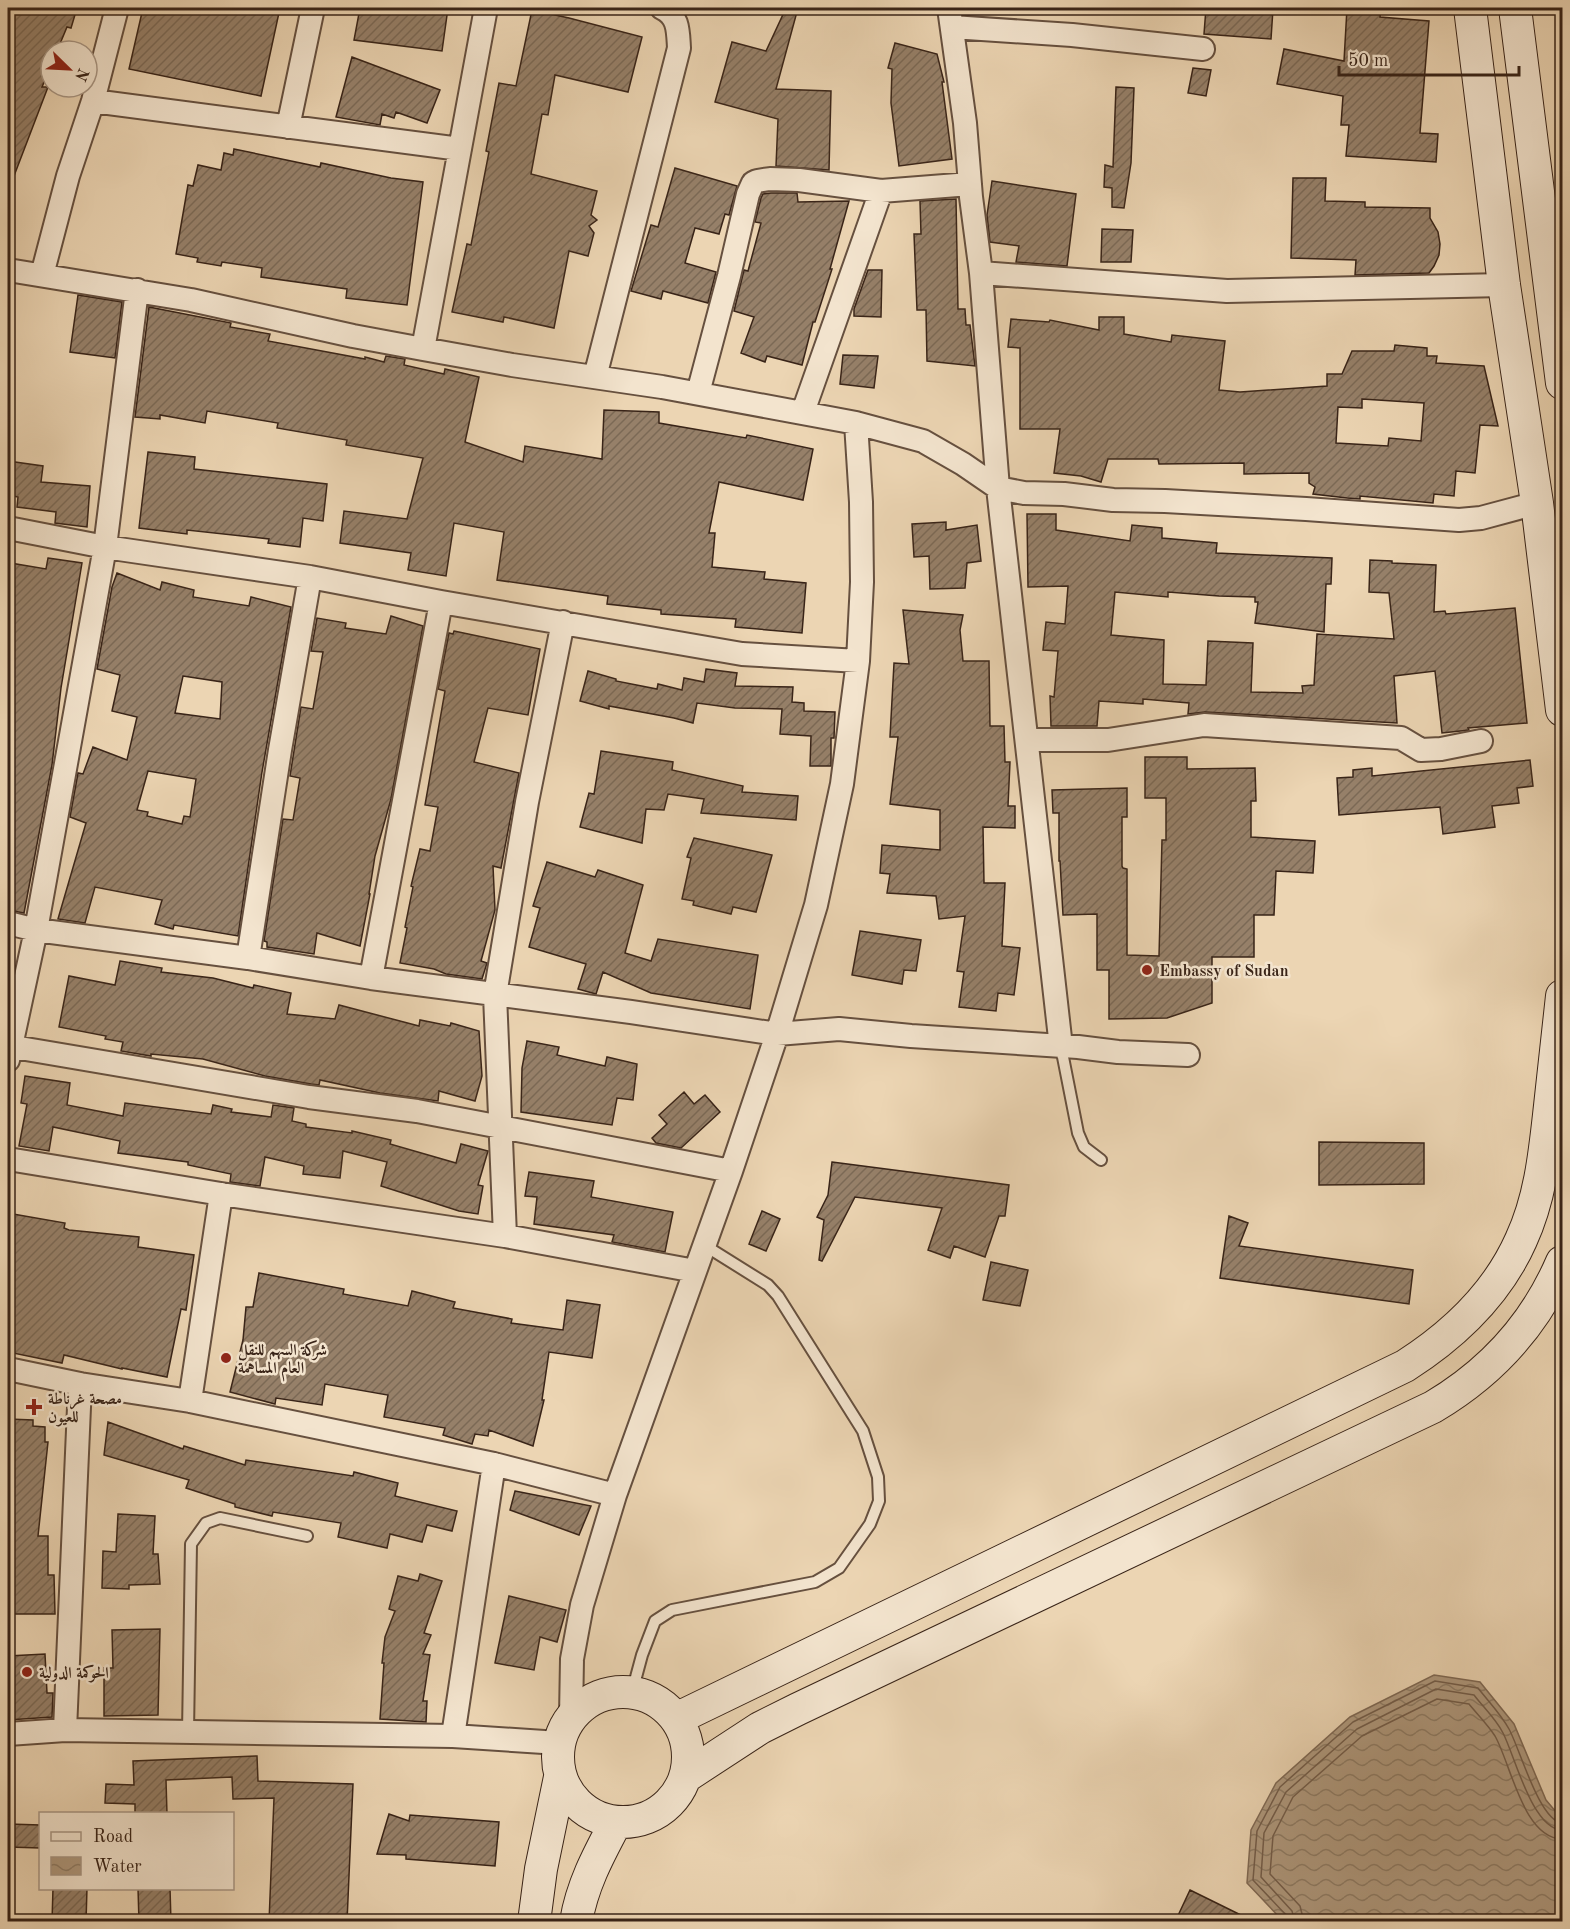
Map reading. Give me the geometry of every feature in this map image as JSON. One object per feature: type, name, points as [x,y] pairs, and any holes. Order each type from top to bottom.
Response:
[{"type":"street","points":[[42,275],[68,176],[93,101],[117,8]]},
{"type":"street","points":[[288,127],[313,8]]},
{"type":"street","points":[[423,349],[486,8]]},
{"type":"street","points":[[595,377],[679,48],[677,26],[673,16],[662,8]]},
{"type":"street","points":[[1470,8],[1504,285],[1537,503],[1563,710]]},
{"type":"street","points":[[1515,8],[1563,383]]},
{"type":"street","points":[[1061,1047],[998,488],[981,273],[951,17],[1072,35],[1203,49]]},
{"type":"street","points":[[93,101],[460,149]]},
{"type":"street","points":[[698,393],[748,194],[753,183],[770,179],[799,180],[881,191],[970,184]]},
{"type":"street","points":[[803,412],[881,191]]},
{"type":"street","points":[[8,270],[138,290],[423,349],[698,393],[856,423],[922,441],[963,464],[998,488],[1024,493],[1459,520],[1481,518],[1537,503]]},
{"type":"street","points":[[981,273],[1227,291],[1504,285]]},
{"type":"street","points":[[138,290],[105,547],[36,930],[8,1051],[499,1126],[731,1171]]},
{"type":"street","points":[[8,1734],[64,1730],[453,1736],[565,1729],[588,1701],[609,1692],[632,1692],[649,1696],[664,1706],[676,1719],[685,1737],[688,1757],[685,1777],[677,1793],[666,1806],[651,1816],[634,1821],[616,1822],[601,1819],[582,1808],[567,1791],[560,1777],[557,1760],[565,1729],[576,1631],[615,1495],[731,1171],[777,1034],[818,894],[842,784],[858,661],[862,582],[856,423]]},
{"type":"street","points":[[8,528],[105,547],[310,577],[742,654],[858,661]]},
{"type":"street","points":[[248,958],[280,750],[310,577]]},
{"type":"street","points":[[370,978],[441,602]]},
{"type":"street","points":[[505,1236],[495,995],[527,802],[563,622]]},
{"type":"street","points":[[1028,740],[1108,740],[1204,725],[1401,738],[1421,750],[1441,749],[1481,741]]},
{"type":"street","points":[[8,923],[36,930],[777,1034],[839,1029],[1127,1053],[1188,1055]]},
{"type":"street","points":[[676,1719],[1405,1366],[1434,1347],[1461,1324],[1484,1299],[1505,1270],[1521,1240],[1534,1207],[1542,1174],[1563,996]]},
{"type":"street","points":[[8,1159],[221,1194],[505,1236],[695,1271]]},
{"type":"street","points":[[190,1401],[221,1194]]},
{"type":"street","points":[[685,1777],[722,1751],[798,1709],[1449,1397],[1480,1376],[1520,1335],[1551,1288],[1563,1262]]},
{"type":"street","points":[[8,1369],[80,1384],[190,1401],[494,1464],[615,1495]]},
{"type":"street","points":[[64,1730],[80,1384]]},
{"type":"street","points":[[453,1736],[494,1464]]},
{"type":"street","points":[[534,1922],[541,1869],[560,1777]]},
{"type":"street","points":[[576,1922],[585,1886],[616,1822]]},
{"type":"lane","points":[[1061,1047],[1078,1133],[1084,1147],[1101,1160]]},
{"type":"lane","points":[[632,1692],[642,1655],[655,1621],[672,1610],[815,1582],[839,1568],[870,1524],[879,1501],[878,1477],[863,1431],[778,1296],[768,1285],[704,1245]]},
{"type":"lane","points":[[188,1732],[191,1544],[206,1523],[220,1518],[307,1536]]},
{"type":"water","points":[[1434,1675],[1480,1682],[1514,1724],[1546,1800],[1562,1819],[1562,1921],[1285,1922],[1247,1883],[1251,1830],[1276,1783],[1350,1717]]},
{"type":"building","points":[[16,8],[77,8],[71,28],[67,27],[62,39],[39,39],[39,99],[43,99],[9,189],[8,189],[8,39]]},
{"type":"building","points":[[143,8],[280,8],[261,96],[129,69]]},
{"type":"building","points":[[360,8],[448,8],[442,51],[354,40]]},
{"type":"building","points":[[786,8],[798,8],[776,89],[831,91],[829,170],[776,166],[778,119],[715,102],[732,42],[766,51]]},
{"type":"building","points":[[1206,8],[1273,9],[1271,39],[1204,34]]},
{"type":"building","points":[[1347,8],[1381,8],[1380,17],[1429,21],[1420,133],[1438,134],[1436,162],[1346,156],[1349,125],[1341,125],[1343,96],[1277,84],[1284,49],[1344,61]]},
{"type":"building","points":[[532,10],[642,37],[628,92],[555,75],[548,115],[542,114],[531,174],[597,191],[591,215],[597,220],[589,226],[594,233],[588,256],[569,251],[554,328],[504,317],[503,322],[452,312],[467,244],[471,245],[489,152],[486,151],[499,83],[516,86]]},
{"type":"building","points":[[895,43],[937,54],[944,82],[942,82],[952,159],[899,166],[891,103],[892,69],[888,68]]},
{"type":"building","points":[[352,57],[440,90],[427,123],[396,112],[394,118],[382,114],[380,125],[336,117]]},
{"type":"building","points":[[1193,68],[1211,70],[1206,96],[1188,93]]},
{"type":"building","points":[[1116,87],[1134,88],[1131,163],[1124,208],[1112,207],[1112,188],[1104,187],[1105,165],[1113,167]]},
{"type":"building","points":[[234,149],[320,167],[321,163],[391,178],[423,182],[407,305],[346,298],[347,289],[261,277],[262,268],[222,262],[221,266],[197,262],[198,258],[176,254],[188,185],[193,186],[198,165],[221,170],[224,153],[233,155]]},
{"type":"building","points":[[675,168],[737,186],[729,215],[725,214],[719,234],[695,228],[685,263],[716,272],[708,303],[663,291],[661,299],[631,291],[651,225],[658,227]]},
{"type":"building","points":[[1293,178],[1326,178],[1325,201],[1365,202],[1365,207],[1430,208],[1430,218],[1438,232],[1440,244],[1439,255],[1434,266],[1429,273],[1355,275],[1356,260],[1291,258]]},
{"type":"building","points":[[992,181],[1076,194],[1067,266],[1016,262],[1019,246],[990,242],[987,215]]},
{"type":"building","points":[[797,193],[798,202],[849,201],[830,269],[832,269],[815,322],[813,322],[802,365],[767,356],[765,362],[741,353],[754,317],[734,311],[744,270],[748,271],[761,223],[755,222],[761,198],[763,194]]},
{"type":"building","points":[[956,199],[958,309],[965,309],[966,325],[970,325],[975,366],[927,361],[926,310],[917,310],[914,234],[921,234],[920,201]]},
{"type":"building","points":[[1102,229],[1133,230],[1131,262],[1101,262]]},
{"type":"building","points":[[868,270],[882,270],[881,317],[854,316],[854,309]]},
{"type":"building","points":[[78,295],[122,302],[115,358],[70,352]]},
{"type":"building","points":[[149,307],[231,323],[230,327],[270,334],[268,341],[384,362],[386,356],[405,359],[404,365],[444,374],[445,369],[479,377],[465,442],[523,462],[525,446],[602,459],[604,410],[659,412],[659,423],[746,438],[747,435],[813,449],[803,500],[719,482],[709,533],[715,533],[712,567],[765,572],[764,579],[806,583],[802,633],[735,627],[736,619],[661,614],[661,610],[607,604],[608,596],[497,580],[504,532],[454,523],[446,576],[408,570],[411,553],[340,543],[344,511],[407,519],[423,458],[346,445],[347,440],[277,428],[278,423],[207,411],[205,423],[160,415],[160,419],[135,417]]},
{"type":"building","points":[[1099,317],[1124,317],[1124,334],[1171,342],[1172,335],[1225,341],[1219,390],[1240,392],[1327,386],[1327,374],[1342,374],[1352,351],[1394,351],[1395,345],[1427,348],[1427,356],[1437,356],[1436,363],[1484,366],[1498,426],[1480,425],[1475,473],[1456,471],[1454,496],[1434,494],[1433,503],[1313,494],[1315,487],[1309,483],[1309,473],[1244,474],[1244,463],[1159,464],[1158,459],[1108,459],[1101,482],[1081,476],[1054,473],[1060,429],[1020,429],[1020,348],[1008,347],[1011,319],[1049,322],[1050,320],[1099,330]],"holes":[[[1362,399],[1424,403],[1421,441],[1389,438],[1388,446],[1336,443],[1338,407],[1362,408]]]},
{"type":"building","points":[[843,355],[878,356],[874,388],[840,384]]},
{"type":"building","points":[[148,452],[195,457],[194,469],[327,484],[323,521],[303,518],[300,547],[268,543],[269,539],[187,530],[187,534],[139,528]]},
{"type":"building","points":[[8,461],[43,466],[41,482],[90,486],[87,527],[55,523],[56,512],[17,507],[18,497],[8,495]]},
{"type":"building","points":[[1027,514],[1056,514],[1056,530],[1130,541],[1132,525],[1162,528],[1162,538],[1217,543],[1216,553],[1332,558],[1331,584],[1326,584],[1324,632],[1255,623],[1258,602],[1255,602],[1255,597],[1168,592],[1168,597],[1115,592],[1111,635],[1164,640],[1163,684],[1206,685],[1208,641],[1253,643],[1251,692],[1303,693],[1302,686],[1314,685],[1317,634],[1394,639],[1389,593],[1369,592],[1370,560],[1436,565],[1434,612],[1445,611],[1446,614],[1515,608],[1527,723],[1468,728],[1469,730],[1442,733],[1435,671],[1394,676],[1397,723],[1205,712],[1188,714],[1189,703],[1143,699],[1143,704],[1099,701],[1097,726],[1051,726],[1050,696],[1054,697],[1058,651],[1043,650],[1046,622],[1065,624],[1068,586],[1028,587]]},
{"type":"building","points":[[946,522],[946,530],[977,525],[981,561],[967,563],[965,588],[930,589],[929,556],[914,557],[912,524]]},
{"type":"building","points":[[48,558],[82,563],[61,688],[52,765],[24,913],[8,910],[8,565],[10,563],[46,569]]},
{"type":"building","points":[[117,573],[160,590],[162,582],[194,590],[193,597],[249,606],[251,597],[291,607],[262,772],[238,936],[174,925],[173,929],[155,924],[162,900],[95,887],[85,923],[58,919],[86,823],[70,817],[78,773],[83,774],[93,747],[127,760],[137,717],[112,711],[120,675],[97,669],[112,587]],"holes":[[[183,676],[222,682],[220,719],[175,713]],[[148,771],[196,779],[190,817],[184,816],[182,824],[147,816],[148,812],[137,810]]]},
{"type":"building","points":[[903,610],[963,615],[960,630],[963,661],[989,661],[990,726],[1004,726],[1005,762],[1010,762],[1008,806],[1015,806],[1015,828],[983,827],[984,883],[1005,883],[1002,946],[1020,948],[1014,995],[998,993],[996,1011],[959,1007],[964,972],[957,971],[965,916],[939,919],[936,896],[887,893],[890,874],[880,873],[882,845],[940,850],[940,810],[890,804],[898,737],[890,737],[894,663],[909,664]]},
{"type":"building","points":[[391,616],[423,626],[391,799],[375,856],[360,946],[317,933],[314,954],[267,947],[267,942],[264,941],[283,819],[293,820],[300,778],[290,776],[301,707],[313,709],[323,652],[311,651],[317,618],[346,623],[345,628],[386,634]]},
{"type":"building","points":[[454,631],[540,649],[528,715],[488,708],[474,762],[519,773],[501,868],[493,866],[495,910],[481,961],[487,963],[482,979],[446,974],[434,969],[400,963],[413,887],[411,886],[420,849],[430,851],[438,807],[425,805],[445,691],[438,689],[449,633],[453,634]]},
{"type":"building","points":[[706,669],[737,673],[735,686],[793,687],[792,702],[804,703],[804,711],[835,712],[834,738],[831,738],[831,766],[810,766],[811,736],[780,734],[782,709],[735,708],[697,703],[693,723],[609,706],[609,709],[580,701],[588,671],[616,679],[616,681],[657,689],[658,684],[682,690],[684,678],[704,682]]},
{"type":"building","points":[[601,751],[673,762],[672,770],[743,786],[742,792],[798,796],[796,820],[701,813],[704,799],[668,794],[664,810],[646,809],[642,843],[580,827],[589,793],[594,794]]},
{"type":"building","points":[[1145,757],[1187,757],[1187,769],[1255,768],[1256,801],[1251,801],[1251,837],[1315,841],[1313,873],[1276,871],[1274,915],[1254,915],[1254,957],[1212,957],[1212,1003],[1167,1018],[1109,1019],[1109,970],[1097,970],[1097,914],[1063,915],[1059,861],[1059,813],[1053,813],[1052,790],[1127,788],[1127,817],[1122,817],[1122,866],[1127,869],[1127,955],[1159,956],[1162,840],[1166,840],[1166,798],[1145,798]]},
{"type":"building","points":[[1530,760],[1533,786],[1517,788],[1519,803],[1492,806],[1495,827],[1443,834],[1440,807],[1339,815],[1337,778],[1353,777],[1353,770],[1372,768],[1372,776]]},
{"type":"building","points":[[694,838],[772,855],[756,912],[733,907],[731,914],[693,905],[694,901],[682,899],[691,858],[687,857]]},
{"type":"building","points":[[547,862],[595,877],[598,870],[643,885],[625,953],[651,961],[658,939],[758,955],[750,1009],[651,993],[603,972],[596,994],[578,989],[586,964],[529,947],[540,908],[533,906]]},
{"type":"building","points":[[860,931],[921,940],[916,971],[904,970],[902,984],[852,975]]},
{"type":"building","points":[[120,961],[162,968],[161,972],[213,978],[253,988],[254,985],[291,993],[287,1014],[335,1019],[339,1005],[419,1026],[420,1020],[450,1026],[451,1023],[479,1031],[482,1076],[475,1101],[439,1091],[438,1101],[380,1093],[320,1080],[319,1085],[311,1084],[265,1076],[203,1059],[151,1054],[151,1056],[121,1051],[123,1042],[105,1039],[106,1036],[59,1027],[69,976],[115,985]]},
{"type":"building","points":[[527,1041],[559,1047],[557,1055],[605,1066],[607,1057],[637,1064],[633,1100],[617,1098],[612,1125],[521,1112],[522,1068]]},
{"type":"building","points":[[25,1076],[70,1083],[67,1105],[123,1116],[125,1103],[211,1114],[213,1105],[232,1109],[231,1112],[271,1117],[273,1105],[294,1108],[292,1121],[306,1124],[306,1127],[352,1133],[352,1131],[391,1140],[390,1144],[456,1163],[461,1144],[488,1151],[478,1185],[483,1186],[478,1214],[459,1211],[381,1186],[387,1162],[343,1151],[340,1178],[303,1174],[304,1166],[265,1157],[260,1186],[230,1182],[231,1174],[188,1165],[188,1162],[118,1153],[120,1141],[53,1127],[49,1151],[19,1146],[27,1104],[21,1103]]},
{"type":"building","points":[[684,1092],[694,1104],[705,1095],[720,1112],[681,1148],[656,1143],[652,1138],[667,1124],[659,1115]]},
{"type":"building","points":[[1319,1142],[1424,1143],[1424,1184],[1319,1185]]},
{"type":"building","points":[[832,1162],[1009,1185],[1005,1216],[999,1216],[985,1257],[954,1246],[950,1258],[928,1250],[942,1208],[855,1197],[822,1261],[819,1260],[824,1220],[817,1217],[828,1195]]},
{"type":"building","points":[[529,1172],[594,1181],[591,1197],[673,1212],[665,1252],[612,1242],[614,1235],[534,1224],[537,1197],[525,1196]]},
{"type":"building","points":[[762,1211],[780,1219],[766,1251],[749,1244]]},
{"type":"building","points":[[13,1214],[65,1223],[64,1228],[69,1230],[139,1237],[138,1247],[194,1255],[186,1310],[181,1309],[167,1377],[64,1355],[62,1363],[8,1352],[8,1217],[13,1218]]},
{"type":"building","points":[[1229,1216],[1248,1223],[1239,1246],[1413,1270],[1409,1304],[1220,1278]]},
{"type":"building","points":[[991,1262],[1028,1270],[1020,1306],[983,1300]]},
{"type":"building","points":[[259,1273],[344,1289],[343,1294],[408,1306],[412,1291],[455,1302],[453,1308],[512,1319],[511,1323],[563,1330],[567,1300],[600,1305],[592,1358],[549,1352],[542,1400],[544,1400],[533,1446],[489,1430],[488,1436],[475,1434],[472,1444],[443,1435],[445,1428],[384,1417],[388,1395],[325,1384],[322,1405],[276,1398],[275,1404],[230,1392],[243,1340],[246,1307],[253,1307]]},
{"type":"building","points":[[8,1419],[33,1420],[33,1426],[45,1427],[45,1442],[48,1442],[38,1536],[48,1536],[48,1575],[54,1575],[55,1614],[8,1614]]},
{"type":"building","points":[[108,1422],[183,1449],[184,1446],[245,1465],[246,1460],[353,1476],[354,1472],[398,1483],[395,1496],[457,1511],[452,1531],[427,1525],[422,1542],[390,1534],[387,1548],[338,1537],[341,1523],[273,1512],[272,1516],[235,1507],[235,1504],[186,1488],[189,1480],[104,1455]]},
{"type":"building","points":[[515,1491],[591,1506],[579,1535],[510,1510]]},
{"type":"building","points":[[118,1514],[155,1516],[153,1554],[158,1554],[160,1584],[129,1585],[129,1589],[102,1588],[103,1551],[116,1552]]},
{"type":"building","points":[[420,1574],[442,1581],[424,1633],[431,1635],[423,1654],[430,1655],[423,1701],[427,1701],[426,1722],[380,1719],[385,1637],[395,1611],[389,1609],[398,1576],[418,1581]]},
{"type":"building","points":[[509,1596],[566,1610],[557,1642],[540,1637],[534,1670],[495,1663]]},
{"type":"building","points":[[160,1629],[158,1715],[104,1716],[104,1668],[113,1668],[112,1630]]},
{"type":"building","points":[[45,1654],[47,1693],[53,1693],[52,1717],[8,1720],[8,1656]]},
{"type":"building","points":[[257,1756],[258,1781],[353,1784],[347,1922],[269,1922],[274,1798],[233,1799],[232,1777],[166,1780],[167,1812],[135,1812],[135,1804],[105,1803],[106,1784],[134,1785],[133,1761]]},
{"type":"building","points":[[389,1814],[409,1821],[410,1815],[499,1822],[495,1866],[406,1859],[406,1855],[377,1854]]},
{"type":"building","points":[[8,1824],[39,1825],[39,1848],[8,1847]]},
{"type":"building","points":[[53,1890],[87,1890],[86,1922],[52,1922]]},
{"type":"building","points":[[138,1890],[170,1890],[171,1922],[139,1922]]},
{"type":"building","points":[[1190,1890],[1255,1922],[1175,1922]]},
{"type":"place","name":"Embassy of Sudan","points":[[1147,970]]},
{"type":"place","name":"شركة السهم للنقل العام المساهمة","points":[[226,1358]]},
{"type":"place","name":"مصحة غرناطة للعيون","points":[[34,1407]]},
{"type":"place","name":"الحوكمة الدولية","points":[[27,1672]]}]
